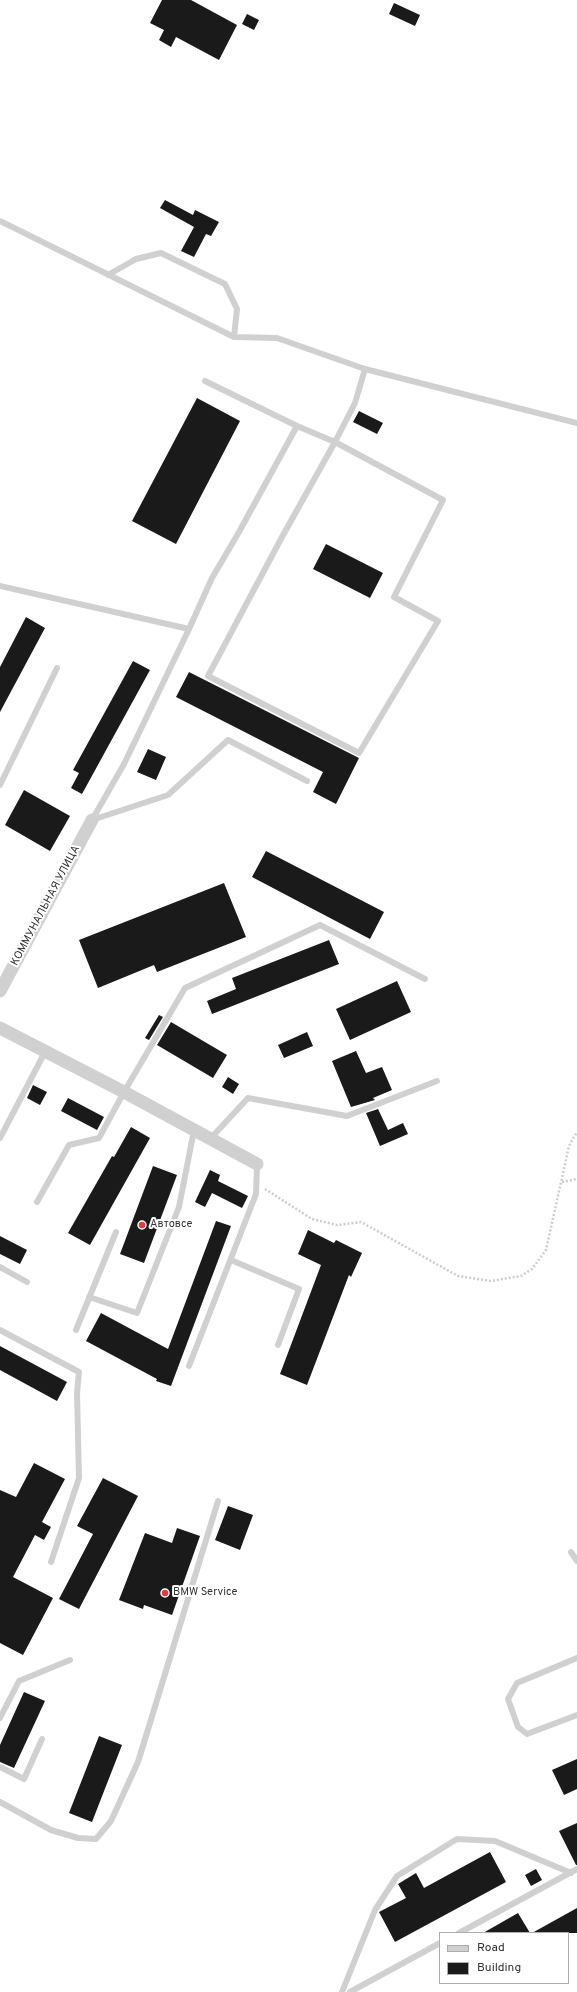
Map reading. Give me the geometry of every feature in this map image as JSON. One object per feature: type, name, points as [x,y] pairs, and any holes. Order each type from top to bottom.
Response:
[{"type":"street","name":"КОММУНАЛЬНАЯ УЛИЦА","points":[[0,991],[92,820]]},
{"type":"street","points":[[0,1028],[124,1092],[256,1164]]},
{"type":"lane","points":[[0,221],[234,337],[277,338],[365,369],[577,423]]},
{"type":"lane","points":[[108,275],[136,259],[162,253],[226,284],[237,309],[234,337]]},
{"type":"lane","points":[[205,381],[297,426],[335,442],[443,500],[394,597],[438,621],[359,753],[208,676],[282,537],[335,442],[354,403],[365,369]]},
{"type":"lane","points":[[92,820],[124,764],[212,578],[297,426]]},
{"type":"lane","points":[[0,586],[189,629]]},
{"type":"lane","points":[[0,785],[57,668]]},
{"type":"lane","points":[[92,820],[168,795],[228,740],[307,782]]},
{"type":"lane","points":[[37,1202],[69,1145],[99,1138],[185,988],[320,925],[425,979]]},
{"type":"lane","points":[[0,1138],[45,1052]]},
{"type":"lane","points":[[210,1138],[248,1098],[347,1116],[436,1081]]},
{"type":"lane","points":[[89,1297],[137,1313],[179,1206],[194,1130]]},
{"type":"lane","points":[[189,1366],[256,1194],[256,1164]]},
{"type":"lane","points":[[76,1330],[116,1232]]},
{"type":"lane","points":[[231,1260],[299,1289],[278,1345]]},
{"type":"lane","points":[[0,1267],[27,1282]]},
{"type":"lane","points":[[0,1330],[79,1372],[77,1393],[79,1478],[51,1562]]},
{"type":"lane","points":[[0,1802],[50,1830],[78,1838],[96,1839],[111,1821],[138,1762],[218,1501]]},
{"type":"lane","points":[[571,1552],[577,1561]]},
{"type":"lane","points":[[577,1658],[517,1683],[508,1698],[518,1727],[527,1734],[577,1715]]},
{"type":"lane","points":[[0,1718],[18,1681],[70,1660]]},
{"type":"lane","points":[[0,1767],[24,1779],[42,1738]]},
{"type":"lane","points":[[342,1992],[375,1910],[397,1876],[457,1839],[495,1841],[574,1871]]},
{"type":"lane","points":[[461,1932],[574,1871]]},
{"type":"lane","points":[[350,1992],[439,1944]]},
{"type":"path","points":[[256,1184],[312,1219],[338,1225],[362,1222],[458,1276],[491,1281],[521,1276],[532,1269],[546,1250],[569,1146],[577,1132]]},
{"type":"path","points":[[562,1182],[577,1179]]},
{"type":"building","points":[[162,0],[191,0],[237,25],[219,60],[176,37],[171,47],[159,40],[164,30],[150,23]]},
{"type":"building","points":[[394,3],[420,15],[415,26],[389,14]]},
{"type":"building","points":[[247,14],[259,20],[254,30],[242,24]]},
{"type":"building","points":[[165,200],[193,215],[195,210],[219,222],[211,236],[206,234],[194,257],[181,251],[194,227],[160,208]]},
{"type":"building","points":[[197,398],[240,421],[176,544],[132,521]]},
{"type":"building","points":[[359,411],[383,423],[377,434],[353,422]]},
{"type":"building","points":[[326,544],[383,573],[370,598],[313,569]]},
{"type":"building","points":[[26,617],[45,628],[0,712],[0,667]]},
{"type":"building","points":[[133,661],[150,670],[82,794],[71,788],[79,773],[73,770]]},
{"type":"building","points":[[189,672],[359,758],[336,804],[313,792],[323,772],[176,697]]},
{"type":"building","points":[[148,749],[166,757],[156,780],[137,772]]},
{"type":"building","points":[[24,790],[70,816],[50,851],[5,825]]},
{"type":"building","points":[[266,851],[384,912],[370,939],[252,877]]},
{"type":"building","points":[[224,883],[246,937],[157,972],[154,965],[98,988],[79,940]]},
{"type":"building","points":[[329,940],[339,964],[212,1014],[207,1001],[236,989],[232,978]]},
{"type":"building","points":[[397,981],[411,1012],[350,1040],[336,1009]]},
{"type":"building","points":[[159,1015],[163,1017],[149,1040],[145,1038]]},
{"type":"building","points":[[171,1022],[227,1055],[213,1078],[157,1045]]},
{"type":"building","points":[[307,1032],[313,1046],[284,1058],[278,1045]]},
{"type":"building","points":[[356,1051],[366,1073],[382,1067],[392,1090],[373,1098],[375,1100],[351,1107],[332,1061]]},
{"type":"building","points":[[228,1077],[239,1084],[233,1094],[222,1087]]},
{"type":"building","points":[[33,1085],[47,1092],[40,1105],[27,1098]]},
{"type":"building","points":[[68,1098],[104,1117],[97,1130],[61,1111]]},
{"type":"building","points":[[378,1109],[388,1130],[403,1123],[408,1134],[380,1146],[366,1113]]},
{"type":"building","points":[[131,1127],[150,1138],[90,1245],[68,1233],[112,1156],[114,1157]]},
{"type":"building","points":[[153,1166],[177,1175],[144,1263],[120,1254]]},
{"type":"building","points":[[210,1170],[220,1175],[218,1181],[248,1196],[242,1208],[212,1193],[205,1207],[195,1202]]},
{"type":"building","points":[[216,1221],[231,1226],[171,1386],[156,1381],[157,1379],[86,1341],[101,1313],[168,1349]]},
{"type":"building","points":[[308,1230],[334,1243],[336,1240],[362,1253],[351,1277],[349,1275],[307,1385],[280,1374],[321,1265],[298,1254]]},
{"type":"building","points":[[0,1236],[27,1250],[20,1264],[0,1254]]},
{"type":"building","points":[[0,1346],[67,1382],[57,1401],[0,1370]]},
{"type":"building","points":[[34,1463],[65,1479],[42,1522],[51,1527],[44,1540],[35,1535],[13,1577],[53,1598],[23,1655],[0,1643],[0,1490],[16,1497]]},
{"type":"building","points":[[103,1478],[138,1496],[79,1609],[59,1599],[93,1534],[77,1526]]},
{"type":"building","points":[[228,1506],[253,1515],[240,1550],[215,1540]]},
{"type":"building","points":[[177,1528],[200,1536],[172,1615],[144,1605],[143,1609],[119,1600],[145,1533],[172,1543]]},
{"type":"building","points":[[24,1692],[45,1701],[14,1768],[0,1762],[0,1745]]},
{"type":"building","points":[[99,1736],[122,1745],[92,1822],[69,1813]]},
{"type":"building","points":[[577,1759],[577,1789],[564,1795],[552,1770]]},
{"type":"building","points":[[577,1823],[577,1865],[576,1865],[559,1831]]},
{"type":"building","points":[[490,1852],[506,1882],[395,1942],[379,1912],[406,1898],[398,1884],[416,1873],[424,1888]]},
{"type":"building","points":[[536,1869],[542,1880],[531,1886],[525,1875]]},
{"type":"building","points":[[577,1908],[577,1933],[534,1932]]},
{"type":"building","points":[[518,1913],[529,1932],[485,1932]]},
{"type":"place","name":"Автовсе","points":[[142,1225]]},
{"type":"place","name":"BMW Service","points":[[165,1593]]}]
